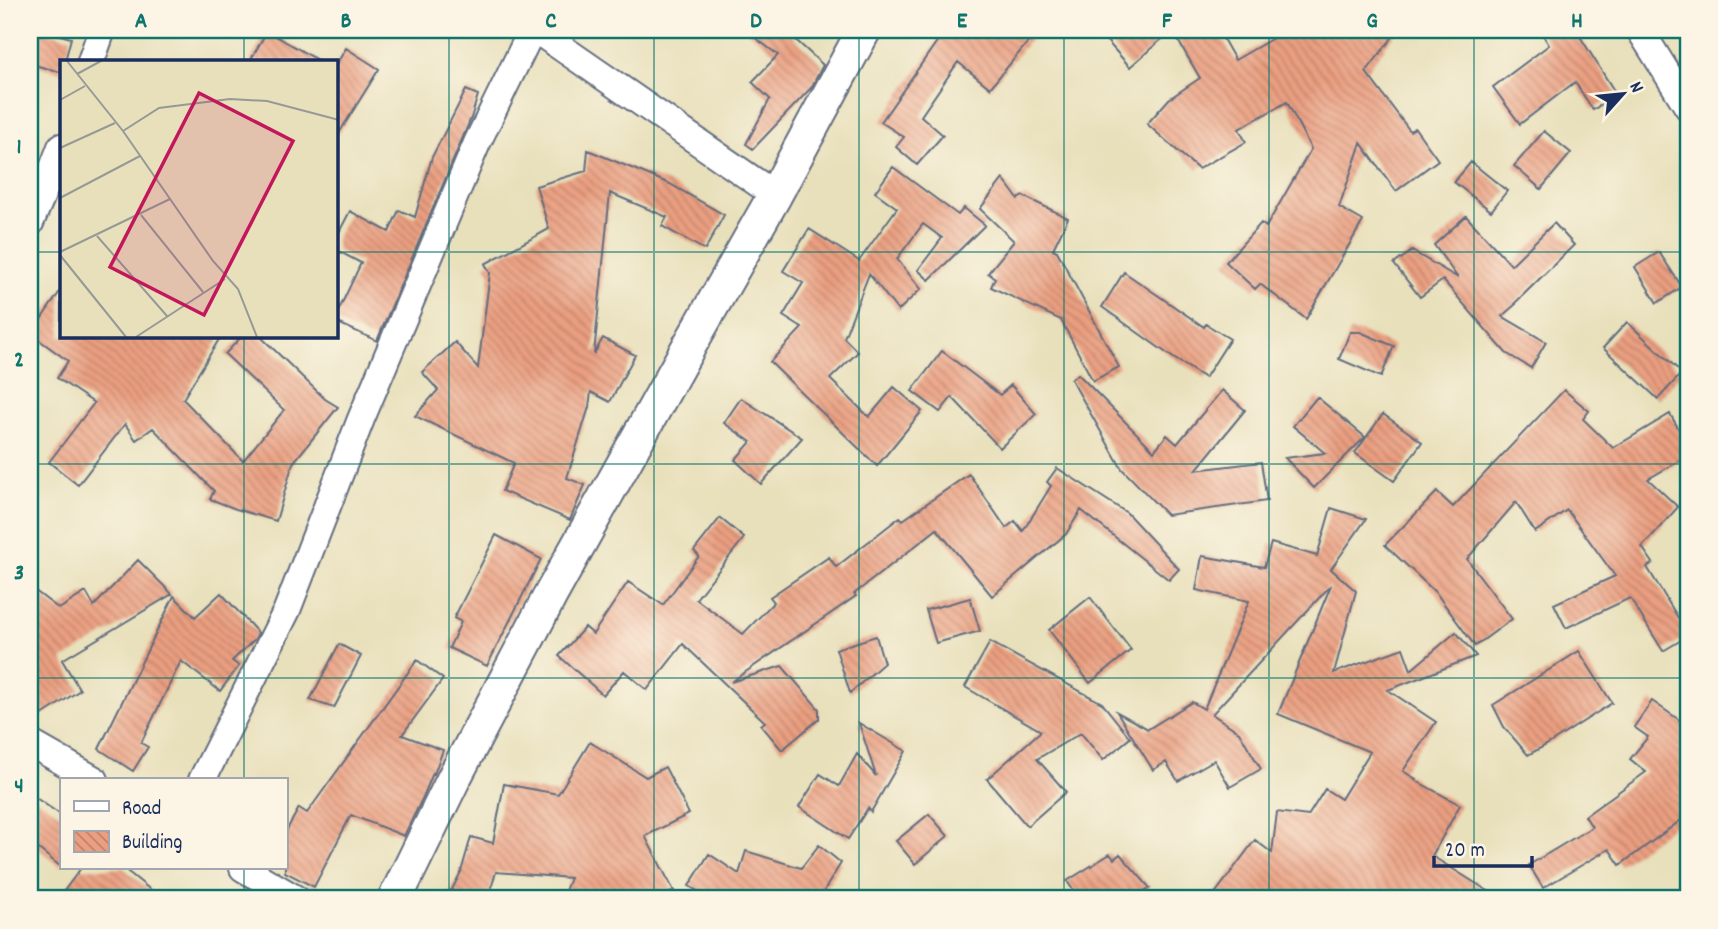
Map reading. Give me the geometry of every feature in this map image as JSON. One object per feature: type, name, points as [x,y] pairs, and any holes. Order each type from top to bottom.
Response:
[{"type":"street","points":[[91,60],[103,30]]},
{"type":"street","points":[[203,778],[287,610],[361,419],[477,144],[534,30],[775,195]]},
{"type":"street","points":[[395,899],[454,778],[550,596],[775,195],[864,30]]},
{"type":"street","points":[[1640,30],[1688,107]]},
{"type":"street","points":[[30,223],[60,149]]},
{"type":"street","points":[[30,743],[91,778]]},
{"type":"street","points":[[246,870],[296,899]]},
{"type":"building","points":[[30,30],[41,30],[71,38],[65,60],[60,60],[60,72],[30,64]]},
{"type":"building","points":[[745,30],[785,30],[823,65],[811,88],[753,149],[746,144],[770,99],[752,82],[778,55]]},
{"type":"building","points":[[945,30],[1038,30],[990,88],[958,62],[921,116],[943,135],[917,165],[896,147],[904,137],[881,122]]},
{"type":"building","points":[[1097,30],[1172,30],[1130,67]]},
{"type":"building","points":[[1172,30],[1218,30],[1235,60],[1287,30],[1398,30],[1366,72],[1410,131],[1415,128],[1438,160],[1396,191],[1361,143],[1339,207],[1363,221],[1306,319],[1260,284],[1255,289],[1226,262],[1261,223],[1266,227],[1311,149],[1287,102],[1239,129],[1246,142],[1198,169],[1147,124],[1169,99],[1200,78]]},
{"type":"building","points":[[1540,30],[1576,30],[1616,94],[1593,110],[1575,82],[1520,124],[1493,87],[1549,45]]},
{"type":"building","points":[[267,31],[317,60],[251,60]]},
{"type":"building","points":[[346,48],[379,69],[338,135],[338,62]]},
{"type":"building","points":[[466,90],[478,95],[471,118],[377,341],[338,323],[338,312],[361,263],[338,251],[338,234],[350,211],[389,232],[399,210],[415,217],[432,157]]},
{"type":"building","points":[[1544,131],[1571,153],[1541,189],[1514,166]]},
{"type":"building","points":[[588,150],[670,184],[724,215],[705,250],[662,226],[667,217],[610,193],[594,354],[603,338],[635,355],[610,402],[591,392],[589,407],[567,478],[585,485],[570,520],[502,491],[514,463],[415,416],[438,390],[422,372],[455,342],[478,368],[490,273],[485,264],[549,229],[536,186],[586,171]]},
{"type":"building","points":[[1471,162],[1507,191],[1491,211],[1454,182]]},
{"type":"building","points":[[893,167],[958,215],[964,208],[985,225],[929,280],[918,270],[942,238],[923,224],[897,259],[921,289],[898,311],[869,274],[844,338],[858,352],[830,379],[869,417],[894,387],[922,411],[877,466],[770,362],[802,328],[783,316],[803,283],[783,271],[809,229],[859,261],[897,208],[875,192]]},
{"type":"building","points":[[1003,179],[1018,199],[1023,196],[1068,218],[1053,249],[1057,251],[1119,367],[1093,381],[1061,320],[991,287],[995,278],[988,273],[1014,241],[980,209]]},
{"type":"building","points":[[1466,216],[1511,265],[1554,223],[1574,245],[1502,316],[1546,342],[1531,368],[1506,353],[1443,280],[1420,297],[1394,264],[1412,251],[1458,278],[1434,245]]},
{"type":"building","points":[[1659,252],[1682,287],[1657,303],[1635,267]]},
{"type":"building","points":[[1124,272],[1204,327],[1206,324],[1230,339],[1205,378],[1102,307]]},
{"type":"building","points":[[60,291],[60,338],[220,338],[183,399],[243,461],[284,410],[225,354],[240,338],[262,338],[325,399],[338,407],[293,463],[276,521],[210,499],[214,491],[153,428],[136,440],[125,424],[78,485],[49,462],[94,403],[57,378],[68,361],[31,334]]},
{"type":"building","points":[[1627,322],[1682,373],[1658,399],[1603,348]]},
{"type":"building","points":[[1350,332],[1360,332],[1394,346],[1381,377],[1339,359]]},
{"type":"building","points":[[942,351],[1000,395],[1011,385],[1036,414],[1000,448],[952,397],[940,412],[912,391]]},
{"type":"building","points":[[1078,374],[1154,451],[1167,435],[1177,444],[1222,390],[1245,410],[1196,470],[1261,462],[1267,501],[1167,515],[1122,469],[1071,379]]},
{"type":"building","points":[[1564,390],[1589,411],[1583,419],[1613,448],[1670,414],[1688,445],[1688,456],[1648,479],[1678,507],[1642,547],[1653,563],[1647,567],[1688,634],[1663,651],[1630,598],[1566,628],[1554,604],[1615,576],[1567,510],[1535,532],[1516,502],[1467,559],[1512,619],[1475,646],[1436,593],[1385,545],[1437,492],[1453,507]]},
{"type":"building","points":[[1317,397],[1365,437],[1314,488],[1285,458],[1325,453],[1293,426]]},
{"type":"building","points":[[741,398],[802,438],[761,484],[735,460],[751,442],[724,423]]},
{"type":"building","points":[[1383,414],[1422,442],[1394,481],[1355,453]]},
{"type":"building","points":[[1057,468],[1127,513],[1179,569],[1169,580],[1081,510],[1066,534],[992,596],[937,529],[854,594],[856,596],[731,682],[782,666],[819,709],[819,719],[782,750],[761,725],[765,722],[683,644],[647,690],[624,671],[603,695],[559,656],[585,627],[593,634],[628,582],[663,605],[699,556],[694,551],[720,518],[744,538],[696,599],[743,634],[774,602],[770,597],[829,557],[836,567],[900,517],[903,520],[969,474],[1006,528],[1015,521],[1023,531],[1051,486],[1047,482]]},
{"type":"building","points":[[1331,508],[1366,519],[1331,569],[1356,591],[1334,673],[1403,648],[1411,670],[1456,632],[1476,656],[1388,690],[1436,722],[1403,771],[1460,805],[1432,856],[1501,899],[1211,899],[1255,840],[1272,853],[1277,812],[1308,816],[1325,789],[1341,799],[1370,752],[1278,714],[1331,585],[1212,714],[1239,732],[1261,769],[1230,787],[1214,760],[1178,781],[1166,762],[1153,770],[1117,712],[1148,729],[1192,702],[1204,709],[1249,601],[1196,590],[1202,556],[1264,567],[1271,543],[1317,556]]},
{"type":"building","points":[[496,535],[541,559],[487,666],[449,648],[461,622],[454,618]]},
{"type":"building","points":[[138,560],[172,594],[62,660],[80,690],[30,723],[30,587],[59,609],[86,592],[94,606]]},
{"type":"building","points":[[221,593],[258,633],[232,661],[239,666],[220,691],[181,661],[141,743],[148,747],[133,771],[99,749],[174,596],[195,617]]},
{"type":"building","points":[[1090,597],[1131,650],[1090,683],[1049,630]]},
{"type":"building","points":[[970,598],[980,631],[936,643],[926,610]]},
{"type":"building","points":[[876,636],[884,663],[850,693],[836,649]]},
{"type":"building","points":[[990,642],[1102,703],[1130,738],[1103,760],[1081,733],[1037,759],[1066,792],[1027,826],[987,779],[1041,731],[965,687]]},
{"type":"building","points":[[339,644],[361,656],[334,708],[310,700]]},
{"type":"building","points":[[1579,651],[1612,703],[1528,755],[1504,727],[1493,705]]},
{"type":"building","points":[[417,660],[443,679],[402,735],[443,750],[404,836],[351,815],[314,887],[285,872],[287,829],[299,808],[307,813]]},
{"type":"building","points":[[1652,701],[1688,726],[1688,815],[1620,865],[1609,849],[1543,888],[1529,865],[1592,827],[1585,816],[1646,772],[1630,759],[1648,737],[1634,727]]},
{"type":"building","points":[[859,723],[906,751],[871,812],[868,808],[848,839],[799,807],[820,774],[839,786],[857,754],[876,776]]},
{"type":"building","points":[[590,742],[646,777],[665,767],[689,814],[645,836],[674,891],[659,899],[562,899],[570,878],[496,872],[488,899],[447,899],[461,872],[471,837],[493,843],[504,784],[558,794]]},
{"type":"building","points":[[30,794],[60,814],[60,866],[30,842]]},
{"type":"building","points":[[929,814],[948,836],[915,864],[896,841]]},
{"type":"building","points":[[819,845],[841,863],[819,899],[711,899],[689,886],[709,854],[739,874],[746,851],[801,868]]},
{"type":"building","points":[[1110,854],[1114,859],[1120,854],[1150,888],[1134,899],[1079,899],[1067,881]]},
{"type":"building","points":[[80,870],[126,870],[162,899],[58,899]]}]
